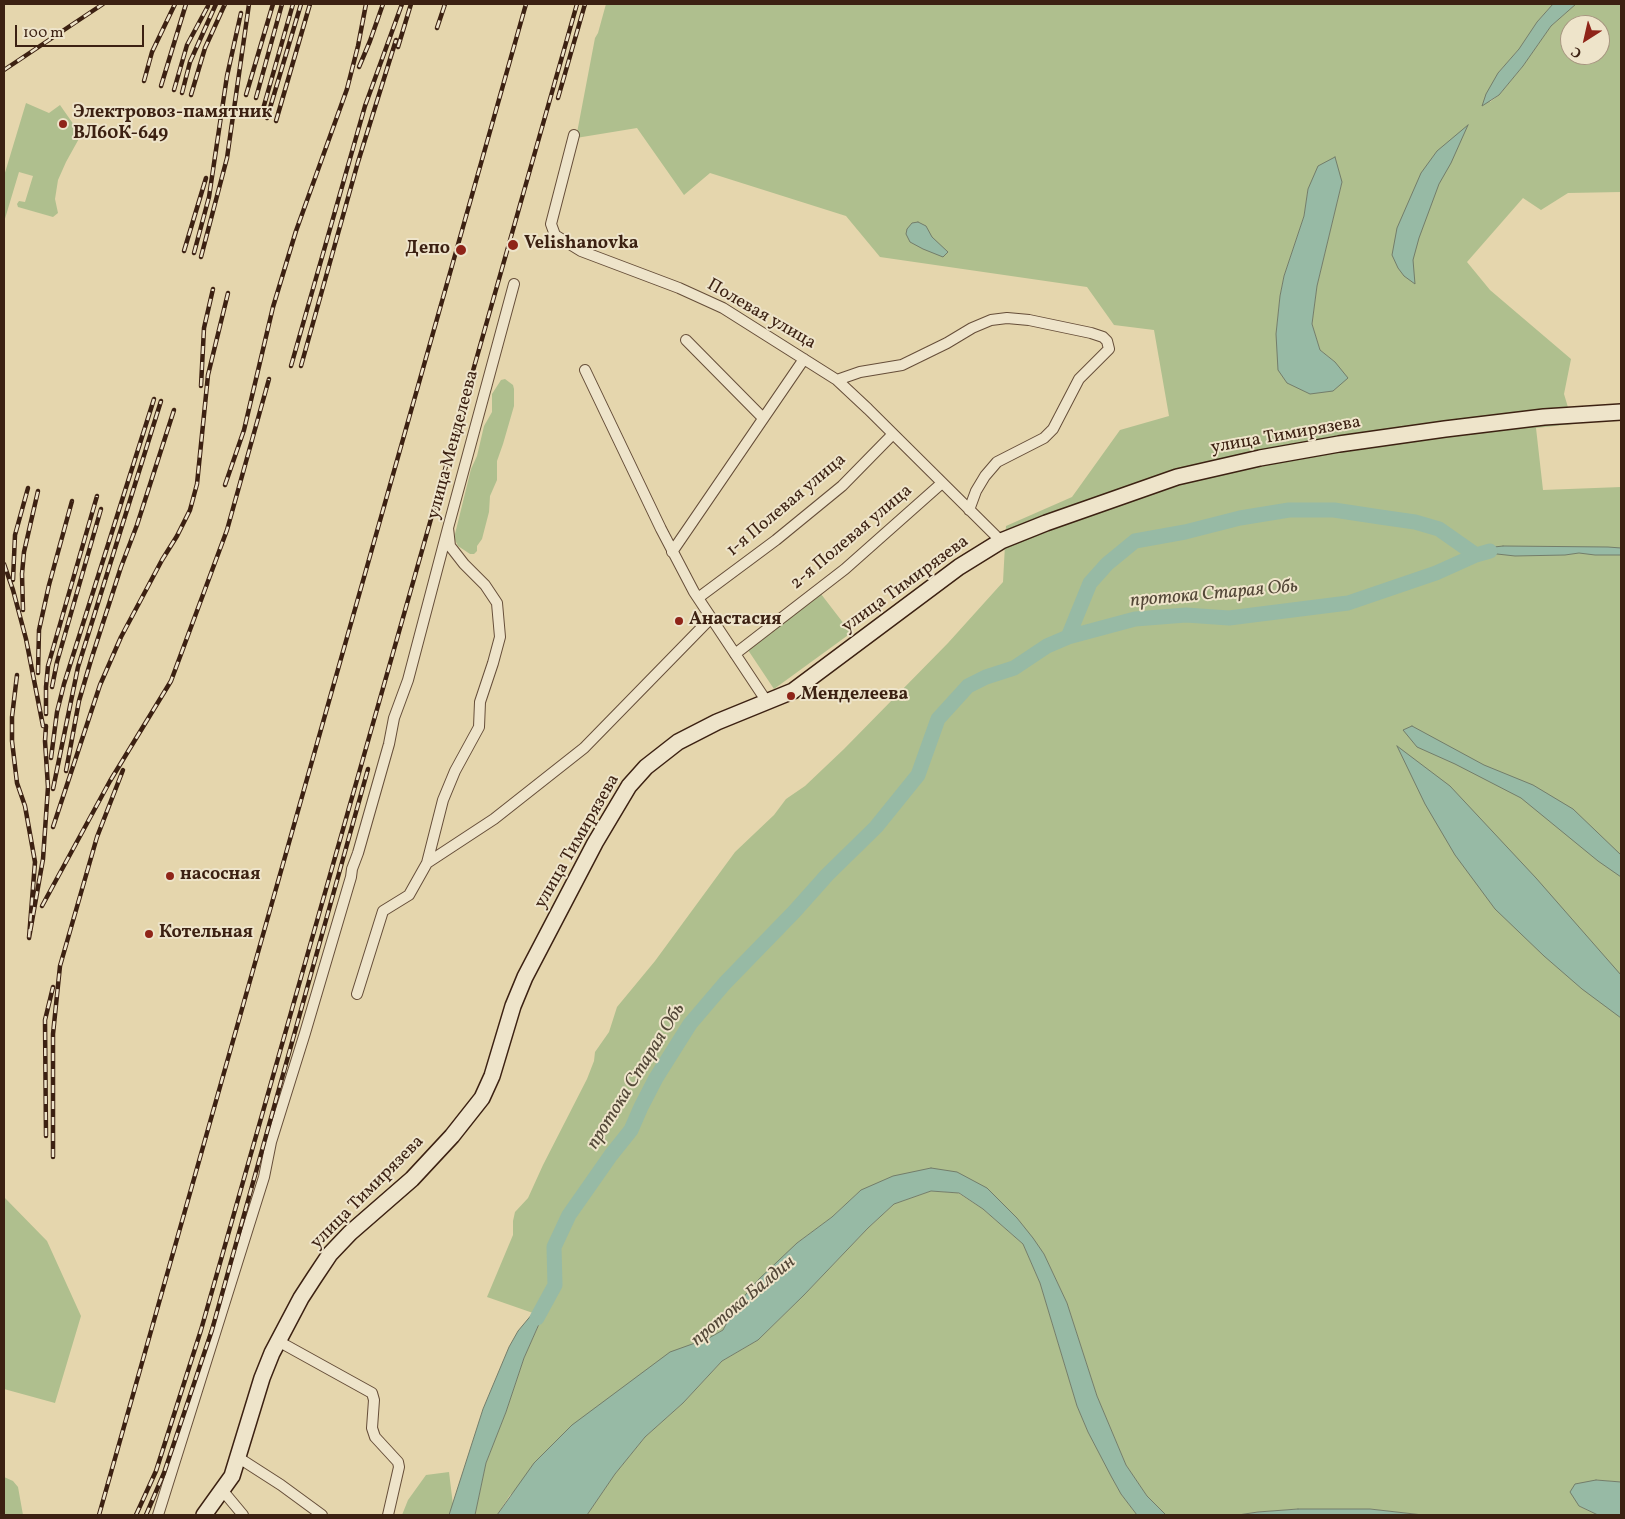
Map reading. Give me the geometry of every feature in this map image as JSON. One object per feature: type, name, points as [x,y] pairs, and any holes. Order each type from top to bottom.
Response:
[{"type":"street","name":"Полевая улица","points":[[574,135],[551,224],[555,235],[581,251],[680,288],[723,308],[837,380],[1001,541]]},
{"type":"street","name":"улица Менделеева","points":[[358,994],[383,912],[409,895],[427,863],[443,800],[479,726],[480,702],[500,637],[497,603],[485,585],[464,564],[450,546],[448,528],[514,284]]},
{"type":"street","points":[[837,380],[860,372],[902,365],[991,320],[1007,318],[1029,320],[1103,337],[1107,341],[1109,348],[1079,379],[1053,429],[1044,438],[996,462],[976,491],[969,510]]},
{"type":"street","points":[[686,340],[763,418]]},
{"type":"street","points":[[672,552],[804,359]]},
{"type":"street","points":[[585,370],[672,552],[698,598],[767,702]]},
{"type":"street","name":"улица Тимирязева","points":[[204,1515],[232,1476],[262,1378],[301,1298],[330,1254],[350,1233],[412,1179],[452,1136],[482,1098],[492,1076],[513,1006],[525,977],[581,868],[629,786],[646,767],[678,742],[716,722],[793,691],[959,567],[1001,541],[1168,480],[1216,467],[1339,444],[1544,417],[1621,412]]},
{"type":"street","name":"1-я Полевая улица","points":[[698,598],[776,540],[842,486],[893,434]]},
{"type":"street","name":"2-я Полевая улица","points":[[735,654],[844,569],[942,483]]},
{"type":"street","points":[[158,1515],[264,1177],[271,1142],[299,1055],[390,744],[394,718],[408,680],[448,528]]},
{"type":"street","name":"улица Менделеева","points":[[427,863],[494,819],[584,748],[711,618]]},
{"type":"street","points":[[278,1342],[372,1393],[374,1400],[372,1428],[375,1437],[398,1462],[399,1467],[388,1515]]},
{"type":"street","points":[[239,1458],[322,1515]]},
{"type":"street","points":[[223,1491],[243,1515]]},
{"type":"shaded area","points":[[606,4],[1553,4],[1498,73],[1490,102],[1499,95],[1523,66],[1551,26],[1560,18],[1560,65],[1610,65],[1610,15],[1564,15],[1576,4],[1621,4],[1621,192],[1568,193],[1541,210],[1523,198],[1467,262],[1490,290],[1571,359],[1564,394],[1573,424],[1536,428],[1543,490],[1621,487],[1621,1482],[1596,1480],[1579,1506],[1598,1515],[1423,1515],[1370,1509],[1298,1509],[1238,1515],[1166,1515],[1147,1496],[1126,1465],[1097,1396],[1067,1303],[1044,1254],[1017,1218],[987,1188],[861,1190],[832,1217],[797,1243],[735,1307],[723,1330],[709,1338],[510,1495],[497,1515],[475,1515],[486,1463],[524,1358],[551,1298],[533,1313],[487,1297],[513,1235],[515,1212],[528,1198],[587,1079],[594,1061],[595,1052],[609,1032],[617,1007],[655,961],[735,852],[774,815],[786,799],[805,786],[844,749],[948,643],[1003,582],[1006,526],[1072,497],[1120,430],[1169,416],[1154,330],[1114,325],[1087,287],[880,257],[846,216],[710,173],[684,195],[637,128],[576,138],[595,38]],"holes":[[[1342,182],[1317,286],[1312,324],[1320,350],[1335,362],[1276,334],[1284,276],[1304,216],[1308,189]]]},
{"type":"shaded area","points":[[26,103],[49,113],[60,105],[81,135],[58,180],[55,199],[58,213],[53,217],[18,207],[19,201],[25,202],[33,176],[19,172],[4,222],[4,176]]},
{"type":"shaded area","points":[[505,379],[513,385],[514,406],[497,461],[497,480],[490,496],[489,512],[482,539],[477,546],[477,551],[474,554],[470,554],[458,546],[454,538],[471,469],[477,456],[484,426],[492,412],[492,394],[501,380]]},
{"type":"shaded area","points":[[821,594],[851,633],[774,689],[748,650]]},
{"type":"shaded area","points":[[931,1191],[958,1193],[983,1209],[1023,1244],[1040,1283],[1077,1406],[1088,1432],[1121,1494],[1137,1515],[587,1515],[615,1474],[645,1437],[683,1403],[722,1361],[758,1340],[894,1204]]},
{"type":"shaded area","points":[[4,1197],[47,1241],[81,1316],[55,1403],[4,1389]]},
{"type":"shaded area","points":[[449,1472],[453,1505],[449,1515],[402,1515],[408,1500],[426,1475]]},
{"type":"shaded area","points":[[4,1477],[13,1481],[18,1487],[23,1515],[4,1515]]},
{"type":"water","points":[[1553,4],[1576,4],[1564,15],[1560,15],[1560,18],[1551,26],[1523,66],[1499,95],[1482,106],[1486,94],[1498,73],[1519,49],[1537,22]]},
{"type":"water","points":[[1468,125],[1451,163],[1439,184],[1419,238],[1413,260],[1415,284],[1404,276],[1392,255],[1397,228],[1421,173],[1437,151]]},
{"type":"water","points":[[1335,157],[1342,182],[1317,286],[1312,324],[1320,350],[1335,362],[1348,378],[1333,391],[1310,394],[1287,383],[1278,370],[1276,334],[1280,296],[1284,276],[1304,216],[1308,189],[1318,166]]},
{"type":"water","points":[[918,222],[926,226],[932,237],[948,252],[943,257],[910,242],[906,234],[907,229],[912,223]]},
{"type":"water","points":[[1503,546],[1608,547],[1621,548],[1621,555],[1579,553],[1565,555],[1515,556],[1497,554],[1472,556],[1472,552],[1477,549]]},
{"type":"water","points":[[1412,726],[1484,765],[1533,785],[1573,809],[1621,855],[1621,877],[1598,861],[1521,798],[1417,747],[1403,730]]},
{"type":"water","points":[[1397,746],[1450,786],[1536,878],[1621,975],[1621,1018],[1582,989],[1495,909],[1455,855],[1425,804]]},
{"type":"water","name":"протока Балдин","points":[[931,1168],[957,1172],[987,1188],[1017,1218],[1044,1254],[1067,1303],[1097,1396],[1126,1465],[1147,1496],[1166,1515],[1137,1515],[1121,1494],[1111,1476],[1077,1406],[1040,1283],[1023,1244],[983,1209],[959,1193],[931,1191],[894,1204],[758,1340],[722,1361],[683,1403],[645,1437],[615,1474],[587,1515],[497,1515],[534,1463],[572,1425],[670,1352],[709,1338],[723,1330],[735,1307],[759,1279],[797,1243],[832,1217],[861,1190],[893,1176]]},
{"type":"water","points":[[551,1297],[524,1358],[486,1463],[475,1515],[449,1515],[483,1409],[509,1347],[518,1331],[533,1313]]},
{"type":"water","points":[[1596,1480],[1621,1482],[1621,1515],[1598,1515],[1579,1506],[1570,1492],[1575,1484]]},
{"type":"water","points":[[1298,1509],[1370,1509],[1423,1515],[1238,1515]]},
{"type":"waterway","name":"протока Старая Обь","points":[[1068,637],[1090,583],[1107,564],[1135,541],[1185,532],[1240,518],[1289,510],[1334,510],[1415,522],[1439,529],[1476,555]]},
{"type":"waterway","name":"протока Старая Обь","points":[[537,1318],[555,1285],[554,1247],[569,1215],[631,1130],[656,1078],[690,1024],[725,983],[827,875],[876,827],[918,775],[938,719],[968,686],[986,677],[1014,668],[1047,646],[1068,637],[1135,619],[1186,615],[1229,618],[1348,603],[1436,573],[1476,555],[1490,551]]},
{"type":"railway","points":[[4,70],[103,4]]},
{"type":"railway","points":[[144,81],[152,52],[175,4]]},
{"type":"railway","points":[[161,86],[186,4]]},
{"type":"railway","points":[[182,93],[190,62],[216,4]]},
{"type":"railway","points":[[191,95],[205,48],[225,4]]},
{"type":"railway","points":[[201,257],[227,158],[249,4]]},
{"type":"railway","points":[[246,95],[273,4]]},
{"type":"railway","points":[[256,98],[282,4]]},
{"type":"railway","points":[[261,116],[293,4]]},
{"type":"railway","points":[[267,118],[301,4]]},
{"type":"railway","points":[[276,121],[310,4]]},
{"type":"railway","points":[[225,485],[244,430],[273,307],[296,231],[347,89],[366,4]]},
{"type":"railway","points":[[359,67],[383,4]]},
{"type":"railway","points":[[291,366],[365,106],[402,4]]},
{"type":"railway","points":[[398,47],[411,4]]},
{"type":"railway","points":[[437,28],[445,4]]},
{"type":"railway","points":[[99,1515],[526,4]]},
{"type":"railway","points":[[136,1515],[156,1471],[201,1330],[577,4]]},
{"type":"railway","points":[[558,98],[585,4]]},
{"type":"railway","points":[[174,90],[187,45],[208,6]]},
{"type":"railway","points":[[194,253],[209,197],[227,76],[241,13]]},
{"type":"railway","points":[[301,366],[358,162],[396,40]]},
{"type":"railway","points":[[184,251],[206,178]]},
{"type":"railway","points":[[201,386],[204,328],[213,289]]},
{"type":"railway","points":[[53,827],[100,685],[121,637],[190,510],[197,484],[208,375],[228,293]]},
{"type":"railway","points":[[42,906],[110,781],[171,681],[227,530],[269,379]]},
{"type":"railway","points":[[51,758],[57,712],[64,684],[154,399]]},
{"type":"railway","points":[[53,789],[78,667],[161,401]]},
{"type":"railway","points":[[66,771],[79,701],[91,660],[174,410]]},
{"type":"railway","points":[[13,580],[15,535],[28,488]]},
{"type":"railway","points":[[23,610],[22,574],[24,552],[38,491]]},
{"type":"railway","points":[[46,714],[48,666],[97,496]]},
{"type":"railway","points":[[38,673],[39,630],[72,501]]},
{"type":"railway","points":[[52,687],[57,662],[101,509]]},
{"type":"railway","points":[[4,564],[26,639],[43,726],[46,726],[48,787],[43,859],[29,938],[35,862],[25,806],[17,783],[12,741],[12,717],[17,675]]},
{"type":"railway","points":[[146,1515],[164,1473],[212,1330],[368,769]]},
{"type":"railway","points":[[53,1157],[53,1034],[60,966],[97,837],[123,770]]},
{"type":"railway","points":[[46,1136],[45,1020],[53,987]]},
{"type":"place","name":"Электровоз-памятник ВЛ60К-649","points":[[63,124]]},
{"type":"place","name":"Velishanovka","points":[[513,245]]},
{"type":"place","name":"Депо","points":[[461,250]]},
{"type":"place","name":"Анастасия","points":[[679,621]]},
{"type":"place","name":"Менделеева","points":[[791,696]]},
{"type":"place","name":"насосная","points":[[170,876]]},
{"type":"place","name":"Котельная","points":[[149,934]]}]
